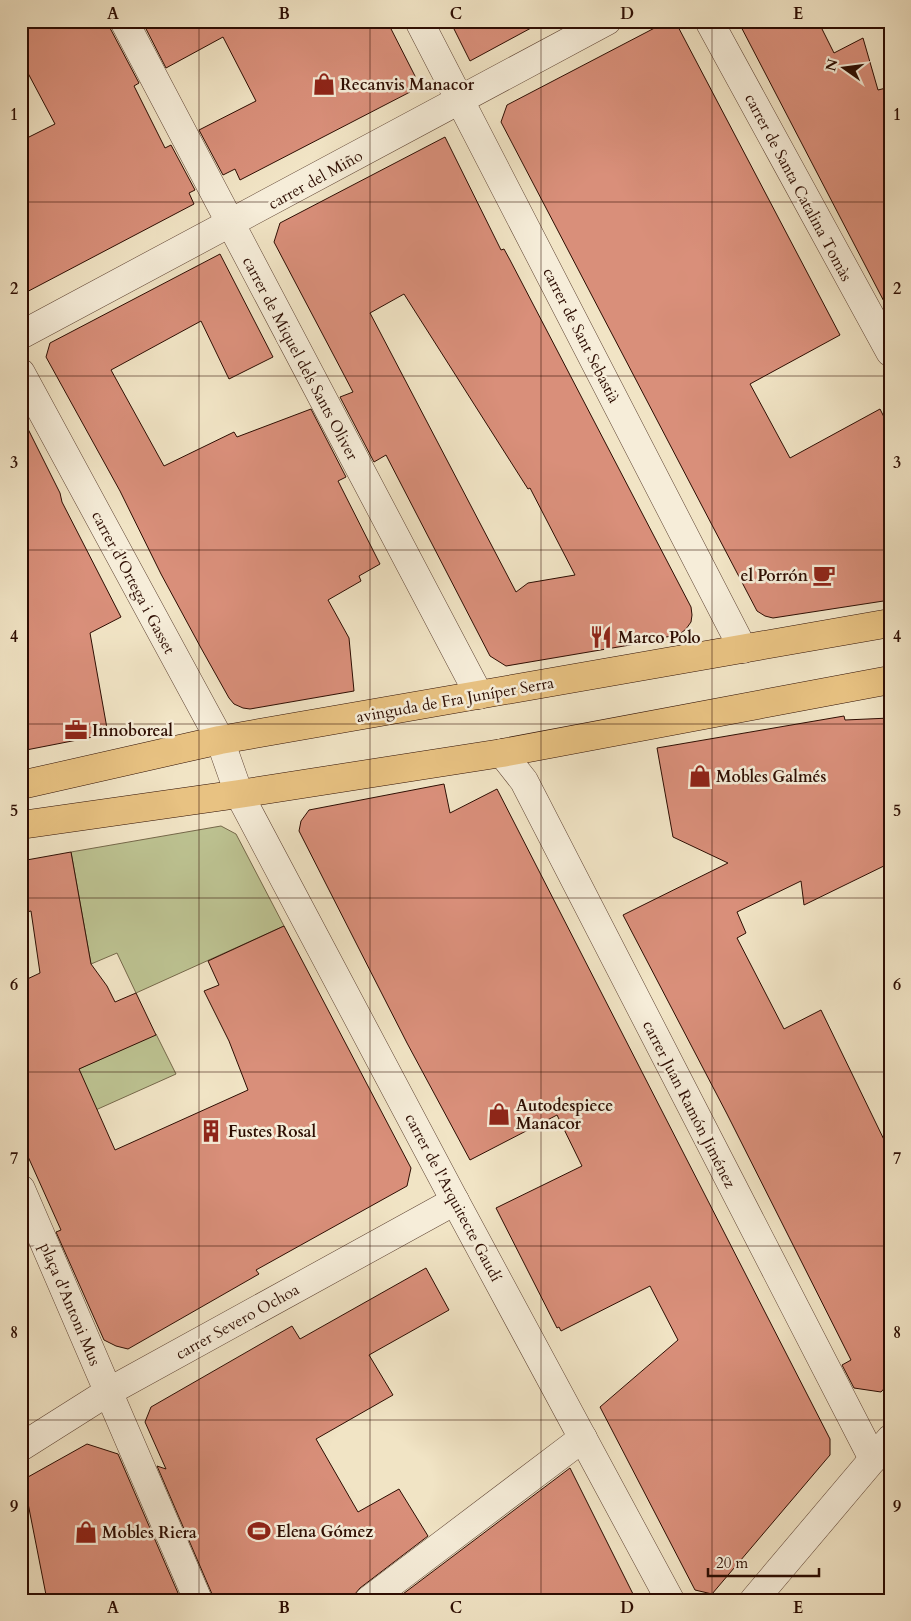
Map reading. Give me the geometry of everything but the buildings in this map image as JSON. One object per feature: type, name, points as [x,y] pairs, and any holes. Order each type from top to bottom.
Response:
[{"type":"main road","name":"avinguda de Fra Juníper Serra","points":[[21,784],[220,740],[890,623]]},
{"type":"main road","points":[[21,825],[239,794],[502,753],[890,680]]},
{"type":"street","name":"carrer de Miquel dels Sants Oliver","points":[[124,21],[479,695]]},
{"type":"street","name":"carrer de Sant Sebastià","points":[[420,21],[743,649]]},
{"type":"street","name":"carrer del Miño","points":[[21,336],[607,21]]},
{"type":"street","name":"carrer de Santa Catalina Tomàs","points":[[709,21],[883,324],[890,352]]},
{"type":"street","name":"carrer d'Ortega i Gasset","points":[[21,373],[220,740],[239,794]]},
{"type":"street","name":"carrer Juan Ramón Jiménez","points":[[502,753],[524,782],[881,1449]]},
{"type":"street","name":"carrer de l'Arquitecte Gaudí","points":[[239,794],[455,1202],[670,1600]]},
{"type":"street","name":"plaça d'Antoni Mus","points":[[21,1189],[198,1600]]},
{"type":"street","name":"carrer Severo Ochoa","points":[[21,1447],[108,1392],[455,1202]]},
{"type":"street","points":[[369,1600],[583,1438]]},
{"type":"street","points":[[754,1600],[881,1449]]},
{"type":"green space","points":[[221,826],[236,834],[284,926],[136,993],[117,953],[91,964],[71,852]]},
{"type":"green space","points":[[156,1034],[176,1074],[22,1143],[21,1095]]},
{"type":"place","name":"Recanvis Manacor","points":[[324,84]]},
{"type":"place","name":"el Porrón","points":[[824,575]]},
{"type":"place","name":"Marco Polo","points":[[601,637]]},
{"type":"place","name":"Innoboreal","points":[[76,730]]},
{"type":"place","name":"Mobles Galmés","points":[[700,776]]},
{"type":"place","name":"Autodespiece Manacor","points":[[499,1114]]},
{"type":"place","name":"Fustes Rosal","points":[[211,1131]]},
{"type":"place","name":"Elena Gómez","points":[[259,1531]]},
{"type":"place","name":"Mobles Riera","points":[[86,1532]]}]
